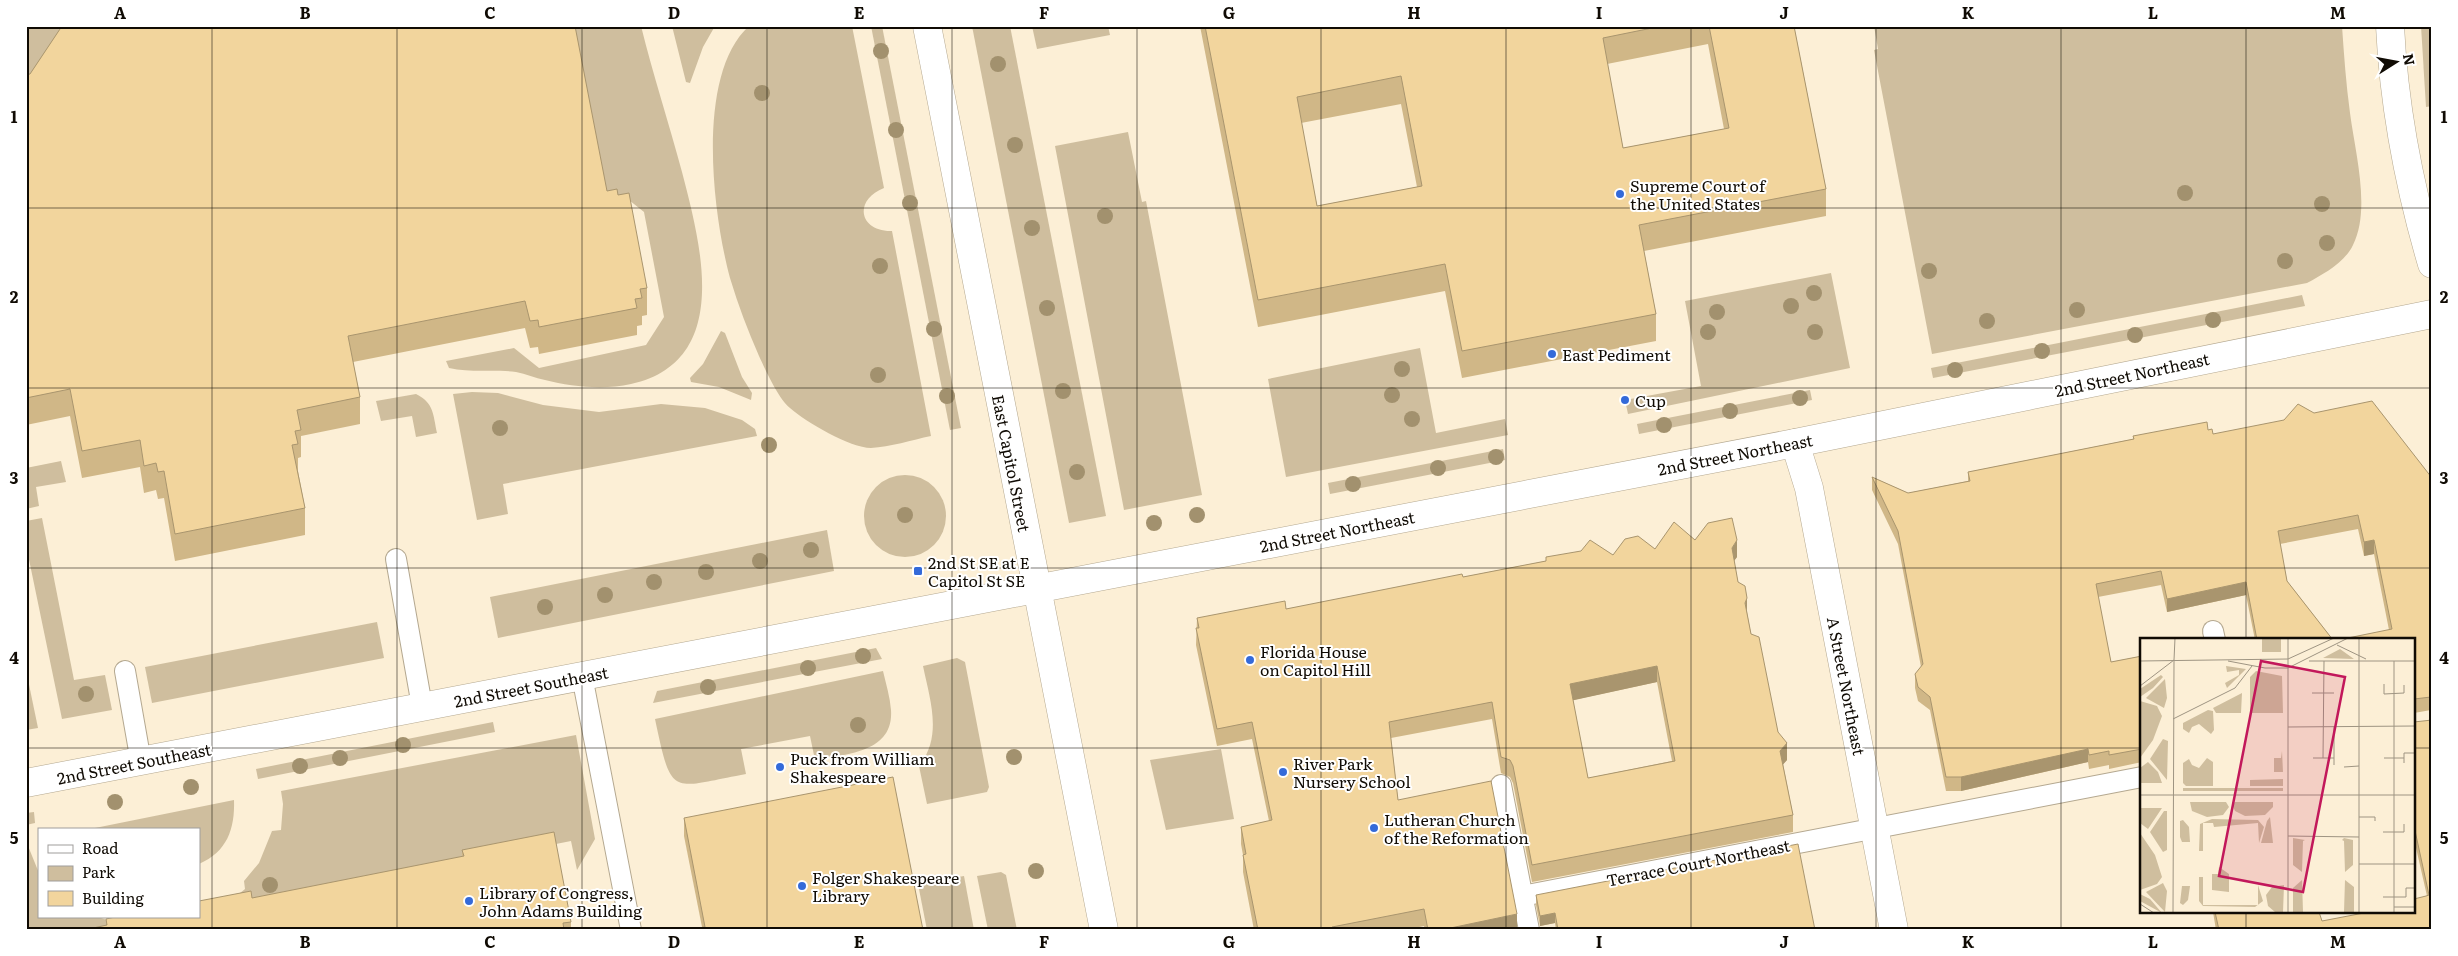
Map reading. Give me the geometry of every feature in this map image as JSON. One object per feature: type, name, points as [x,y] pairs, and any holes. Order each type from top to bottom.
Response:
[{"type":"street","name":"East Capitol Street","points":[[927,26],[1104,930]]},
{"type":"street","points":[[2390,26],[2396,110],[2404,155],[2432,264]]},
{"type":"street","name":"2nd Street Northeast","points":[[1037,590],[1795,443],[2432,314]]},
{"type":"street","name":"A Street Northeast","points":[[1795,443],[1809,488],[1894,930]]},
{"type":"street","name":"2nd Street Southeast","points":[[26,783],[1037,590]]},
{"type":"lane","points":[[396,558],[422,706]]},
{"type":"lane","points":[[125,671],[141,762]]},
{"type":"lane","points":[[582,676],[631,930]]},
{"type":"lane","name":"Terrace Court Northeast","points":[[1522,896],[2140,777]]},
{"type":"lane","points":[[1500,785],[1529,930]]},
{"type":"green space","points":[[26,26],[80,26],[26,102]]},
{"type":"green space","points":[[570,26],[641,26],[689,200],[701,264],[702,296],[697,325],[685,351],[664,371],[621,386],[577,386],[516,372],[474,371],[449,368],[446,361],[514,348],[539,368],[646,345],[664,317],[644,212],[629,200],[604,204]]},
{"type":"green space","points":[[672,26],[715,26],[703,47],[690,83],[686,82]]},
{"type":"green space","points":[[749,26],[852,26],[884,188],[874,193],[868,200],[864,207],[864,214],[872,226],[881,230],[892,231],[931,436],[871,448],[862,447],[840,439],[806,420],[786,404],[773,384],[759,356],[730,278],[718,219],[714,184],[713,147],[715,111],[721,77],[732,48]]},
{"type":"green space","points":[[871,26],[882,26],[961,428],[950,430]]},
{"type":"green space","points":[[972,26],[1010,26],[1106,516],[1069,523]]},
{"type":"green space","points":[[1032,26],[1108,26],[1110,35],[1037,49]]},
{"type":"green space","points":[[1874,26],[2342,26],[2347,91],[2358,162],[2361,198],[2361,215],[2353,245],[2345,257],[2327,272],[2307,283],[1932,354],[1874,50],[1878,49]]},
{"type":"green space","points":[[2421,26],[2432,26],[2432,106],[2426,107]]},
{"type":"green space","points":[[1128,132],[1142,202],[1146,201],[1202,495],[1124,510],[1055,146]]},
{"type":"green space","points":[[1831,273],[1850,368],[1628,414],[1625,400],[1701,386],[1685,301]]},
{"type":"green space","points":[[2302,295],[2305,306],[1933,378],[1931,368]]},
{"type":"green space","points":[[721,331],[725,333],[742,377],[752,393],[751,400],[719,387],[691,382],[690,378],[703,364]]},
{"type":"green space","points":[[1420,348],[1436,433],[1505,419],[1508,435],[1286,477],[1268,379]]},
{"type":"green space","points":[[1810,390],[1812,400],[1639,434],[1637,424]]},
{"type":"green space","points":[[472,392],[498,393],[543,405],[599,412],[661,404],[705,408],[742,420],[755,429],[757,436],[503,484],[508,514],[477,520],[453,394]]},
{"type":"green space","points":[[416,394],[430,405],[437,433],[416,437],[412,416],[381,421],[376,401]]},
{"type":"green space","points":[[1503,449],[1505,460],[1330,494],[1328,483]]},
{"type":"green space","points":[[61,461],[66,482],[36,487],[39,506],[26,509],[26,468]]},
{"type":"green space","points":[[897,475],[913,475],[928,482],[939,493],[946,508],[943,532],[934,545],[913,557],[897,557],[882,550],[871,539],[864,524],[864,508],[871,493],[882,482]]},
{"type":"green space","points":[[42,518],[74,680],[105,675],[112,710],[62,719],[26,545],[26,521]]},
{"type":"green space","points":[[827,530],[834,571],[498,638],[490,597]]},
{"type":"green space","points":[[377,622],[384,658],[152,703],[145,667]]},
{"type":"green space","points":[[876,648],[882,659],[653,703],[657,691]]},
{"type":"green space","points":[[957,658],[965,662],[989,787],[987,792],[927,804],[919,766],[931,742],[933,718],[923,666]]},
{"type":"green space","points":[[26,670],[38,728],[26,730]]},
{"type":"green space","points":[[883,671],[891,710],[890,724],[885,735],[865,749],[815,760],[810,736],[741,749],[746,774],[688,784],[678,782],[671,775],[666,763],[655,719]]},
{"type":"green space","points":[[493,722],[495,732],[258,779],[256,769]]},
{"type":"green space","points":[[576,735],[595,839],[577,870],[571,841],[439,867],[269,909],[234,898],[245,889],[244,881],[259,863],[272,831],[281,830],[283,804],[281,791]]},
{"type":"green space","points":[[1221,749],[1234,819],[1166,830],[1150,760]]},
{"type":"green space","points":[[234,800],[231,830],[223,846],[209,859],[200,864],[200,828],[95,828]]},
{"type":"green space","points":[[34,812],[35,823],[26,825],[26,813]]},
{"type":"green space","points":[[26,841],[38,871],[38,918],[101,918],[113,922],[112,930],[26,930]]},
{"type":"green space","points":[[1001,872],[1006,875],[1017,930],[988,930],[977,876]]},
{"type":"green space","points":[[964,876],[974,930],[927,930],[918,884]]},
{"type":"building","points":[[62,26],[575,26],[607,191],[617,189],[618,195],[629,193],[647,288],[640,289],[642,298],[635,299],[637,308],[539,327],[538,320],[530,321],[525,301],[348,336],[360,397],[297,410],[301,430],[295,431],[298,444],[292,445],[305,508],[175,534],[164,471],[158,472],[156,463],[144,466],[140,440],[82,451],[70,389],[26,398],[26,75],[30,74]]},
{"type":"building","name":"Supreme Court of the United States","points":[[1205,26],[1662,26],[1603,38],[1623,148],[1729,128],[1709,26],[1794,26],[1826,189],[1639,225],[1656,314],[1462,351],[1445,264],[1258,300]],"holes":[[[1401,76],[1422,186],[1317,206],[1297,97]]]},
{"type":"building","points":[[2372,401],[2432,478],[2432,697],[2416,699],[2416,638],[2348,638],[2392,629],[2374,540],[2364,542],[2358,515],[2278,531],[2287,581],[2331,638],[2257,638],[2246,582],[2167,599],[2161,571],[2096,584],[2111,662],[2140,656],[2140,749],[2109,755],[2109,751],[2089,755],[2088,749],[1961,777],[1946,777],[1930,697],[1918,687],[1915,674],[1923,664],[1898,531],[1872,477],[1908,493],[1970,481],[1968,472],[2134,439],[2133,436],[2207,422],[2208,430],[2212,429],[2213,434],[2284,420],[2298,404],[2314,413]]},
{"type":"building","points":[[1732,518],[1737,540],[1732,548],[1738,582],[1745,586],[1747,598],[1745,603],[1751,634],[1759,637],[1778,732],[1787,743],[1780,751],[1793,815],[1532,865],[1513,766],[1510,760],[1501,757],[1492,702],[1389,722],[1398,800],[1491,781],[1517,914],[1441,930],[1428,930],[1424,909],[1332,927],[1333,930],[1258,930],[1243,855],[1246,854],[1241,827],[1272,820],[1252,722],[1217,729],[1196,628],[1199,628],[1197,618],[1285,601],[1286,609],[1462,574],[1463,577],[1546,561],[1546,557],[1581,551],[1590,540],[1613,555],[1625,539],[1638,536],[1655,549],[1674,522],[1695,540],[1708,523]],"holes":[[[1657,666],[1675,761],[1588,778],[1570,684]]]},
{"type":"building","points":[[2432,720],[2432,930],[2219,930],[2215,914],[2320,914],[2322,921],[2359,914],[2416,914],[2416,898],[2429,895],[2416,835],[2416,722]]},
{"type":"building","name":"Folger Shakespeare Library","points":[[893,777],[923,930],[698,930],[698,928],[705,927],[684,818]]},
{"type":"building","points":[[554,832],[571,922],[563,923],[564,930],[84,930],[107,925],[106,919],[110,918],[200,918],[200,901],[251,891],[252,898],[464,856],[462,850]]},
{"type":"building","points":[[1798,844],[1815,930],[1558,930],[1555,913],[1540,916],[1536,895]]},
{"type":"place","name":"Supreme Court of the United States","points":[[1620,194]]},
{"type":"place","name":"East Pediment","points":[[1552,354]]},
{"type":"place","name":"Cup","points":[[1625,400]]},
{"type":"place","name":"2nd St SE at E Capitol St SE","points":[[918,571]]},
{"type":"place","name":"Florida House on Capitol Hill","points":[[1250,660]]},
{"type":"place","name":"Puck from William Shakespeare","points":[[780,767]]},
{"type":"place","name":"River Park Nursery School","points":[[1283,772]]},
{"type":"place","name":"Lutheran Church of the Reformation","points":[[1374,828]]},
{"type":"place","name":"Folger Shakespeare Library","points":[[802,886]]},
{"type":"place","name":"Library of Congress, John Adams Building","points":[[469,901]]}]
